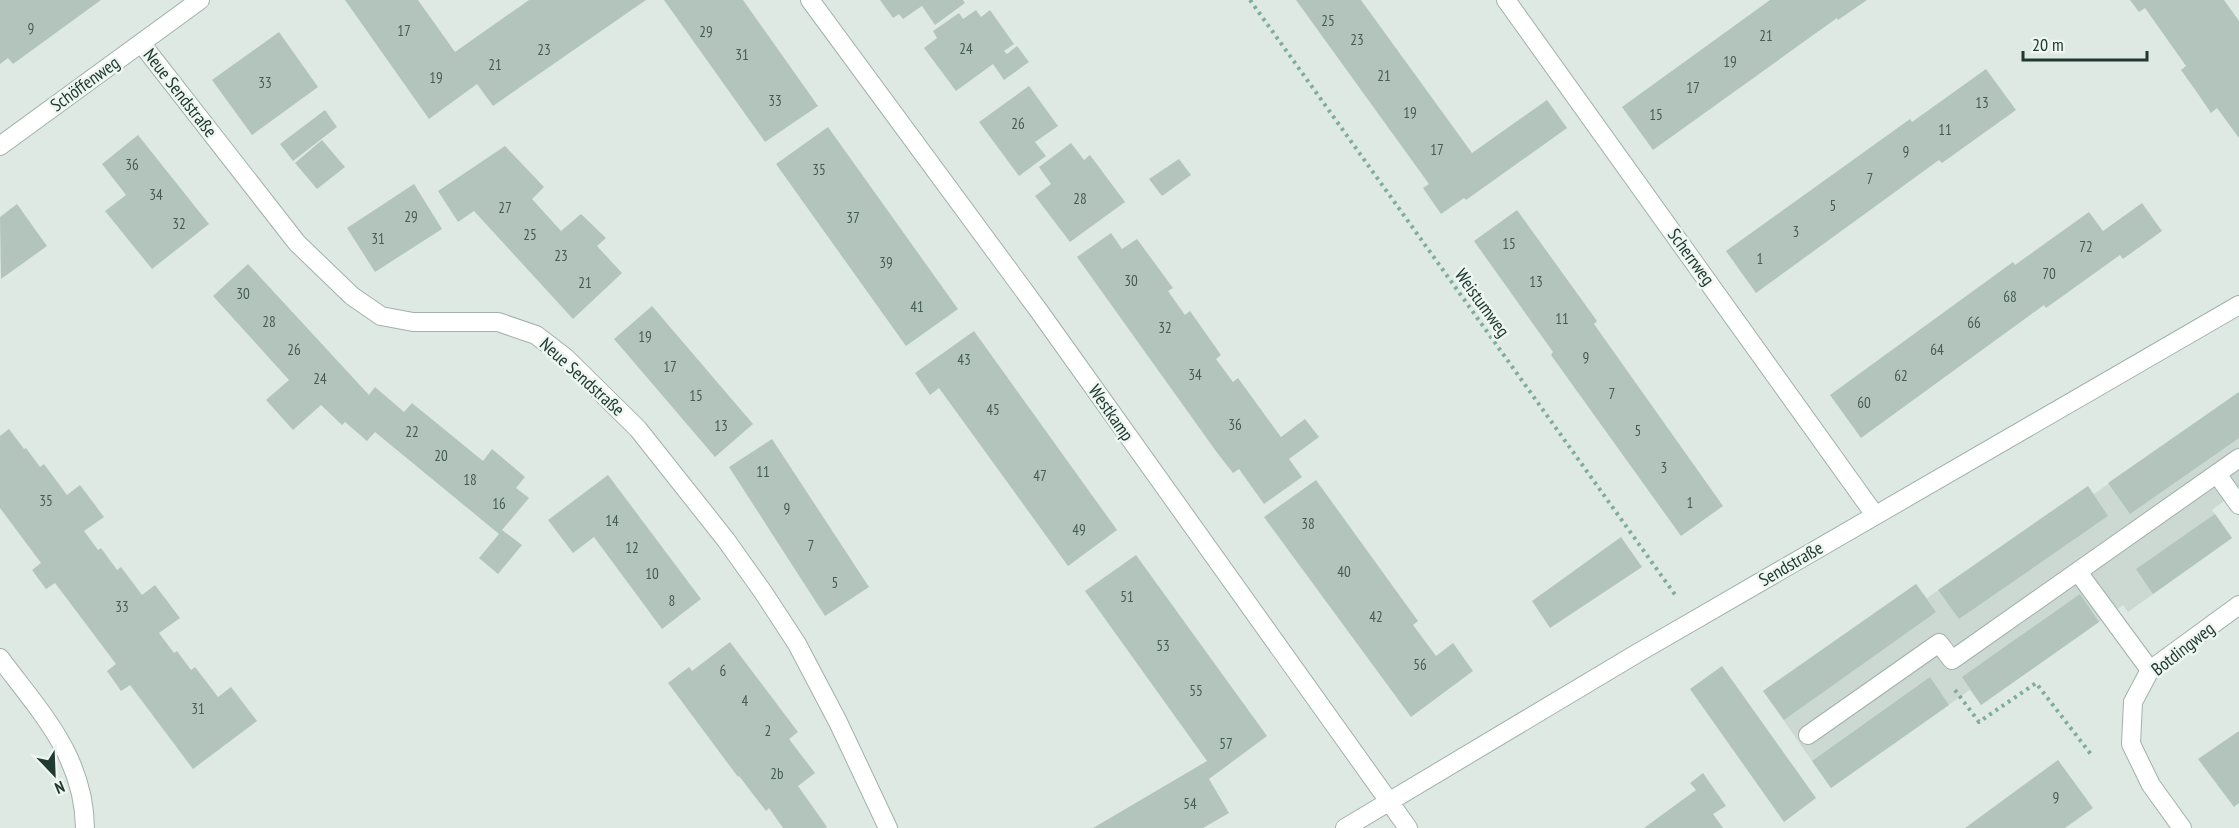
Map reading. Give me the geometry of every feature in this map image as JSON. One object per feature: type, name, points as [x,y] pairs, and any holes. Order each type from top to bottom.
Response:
[{"type":"street","name":"Schöffenweg","points":[[0,146],[200,0]]},
{"type":"street","name":"Westkamp","points":[[810,0],[1039,311],[1408,828]]},
{"type":"street","name":"Scherrweg","points":[[1506,0],[1875,515]]},
{"type":"street","name":"Neue Sendstraße","points":[[141,43],[297,243],[352,296],[381,316],[413,322],[498,321],[536,335],[566,357],[638,429],[726,540],[786,627],[838,722],[888,828]]},
{"type":"street","name":"Sendstraße","points":[[1345,828],[1875,515],[2239,305]]},
{"type":"street","points":[[1808,735],[1939,643],[1952,660],[2239,458]]},
{"type":"street","points":[[2217,474],[2239,505]]},
{"type":"street","points":[[2078,572],[2150,670]]},
{"type":"street","name":"Botdingweg","points":[[2182,828],[2151,784],[2132,744],[2133,702],[2150,670],[2239,605]]},
{"type":"street","points":[[0,658],[48,723],[69,757],[79,780],[84,802],[85,828]]},
{"type":"path","name":"Weistumweg","points":[[1250,0],[1694,621]]},
{"type":"path","points":[[1952,660],[1949,682],[1979,722],[2036,683],[2093,757]]},
{"type":"shaded area","points":[[2239,392],[2239,490],[2212,510],[2232,538],[2128,612],[2123,605],[1981,705],[1970,690],[1831,788],[1763,691],[1916,584],[1927,598],[2088,486],[2094,494]]},
{"type":"building","points":[[0,0],[101,0],[13,64],[8,58],[0,64]]},
{"type":"building","points":[[345,0],[418,0],[455,52],[529,0],[646,0],[493,106],[477,84],[429,119]]},
{"type":"building","points":[[664,0],[743,0],[818,106],[765,142]]},
{"type":"building","points":[[880,0],[963,0],[965,3],[935,25],[922,6],[903,19],[899,14],[893,18]]},
{"type":"building","points":[[1296,0],[1361,0],[1472,153],[1547,100],[1567,128],[1466,200],[1464,198],[1441,214],[1423,188],[1429,184]]},
{"type":"building","points":[[1770,0],[1867,0],[1838,20],[1837,18],[1653,150],[1622,107]]},
{"type":"building","points":[[2130,0],[2224,0],[2239,21],[2239,138],[2217,108],[2211,113],[2181,70],[2186,66],[2145,8],[2139,12]]},
{"type":"building","points":[[976,10],[981,17],[990,10],[1014,44],[1004,51],[1007,54],[1017,46],[1029,62],[1004,80],[993,64],[956,91],[924,48],[937,38],[933,31],[959,13],[963,19]]},
{"type":"building","points":[[279,32],[318,87],[252,135],[212,80]]},
{"type":"building","points":[[1986,69],[2016,110],[1942,163],[1939,160],[1756,293],[1726,251],[1910,119],[1912,122]]},
{"type":"building","points":[[1029,86],[1058,126],[1035,142],[1046,156],[1019,176],[979,122]]},
{"type":"building","points":[[325,110],[337,127],[293,161],[280,144]]},
{"type":"building","points":[[828,127],[958,309],[906,346],[776,164]]},
{"type":"building","points":[[138,135],[209,224],[152,269],[105,211],[126,195],[102,164]]},
{"type":"building","points":[[322,140],[345,167],[317,189],[295,163]]},
{"type":"building","points":[[1071,143],[1084,160],[1090,155],[1125,202],[1070,242],[1035,196],[1051,184],[1039,167]]},
{"type":"building","points":[[505,146],[544,187],[532,199],[561,231],[581,214],[606,238],[597,246],[622,273],[573,319],[474,211],[458,222],[438,191]]},
{"type":"building","points":[[1179,159],[1191,175],[1162,196],[1149,179]]},
{"type":"building","points":[[414,184],[442,229],[375,272],[347,228]]},
{"type":"building","points":[[2142,203],[2162,231],[2123,259],[2120,255],[2046,308],[2044,305],[1861,438],[1830,395],[2013,262],[2015,265],[2089,212],[2103,231]]},
{"type":"building","points":[[17,204],[47,246],[1,279],[0,217]]},
{"type":"building","points":[[1517,210],[1597,321],[1594,324],[1723,506],[1681,536],[1551,355],[1553,352],[1474,241]]},
{"type":"building","points":[[1111,233],[1122,249],[1137,239],[1173,288],[1168,291],[1185,315],[1190,311],[1221,355],[1216,359],[1233,382],[1238,378],[1281,437],[1305,419],[1319,437],[1289,459],[1302,477],[1264,504],[1239,469],[1233,473],[1218,454],[1077,257]]},
{"type":"building","points":[[248,264],[369,395],[375,387],[404,412],[412,403],[483,461],[492,449],[525,477],[516,488],[529,498],[502,530],[522,545],[498,574],[479,558],[499,534],[375,432],[367,441],[345,422],[342,425],[321,405],[293,430],[266,400],[289,380],[213,296]]},
{"type":"building","points":[[652,306],[753,424],[715,457],[614,339]]},
{"type":"building","points":[[974,331],[1117,530],[1068,566],[939,388],[930,395],[915,373]]},
{"type":"building","points":[[2239,392],[2239,438],[2130,514],[2108,483]]},
{"type":"building","points":[[9,429],[40,467],[44,464],[67,495],[80,485],[104,517],[84,531],[98,550],[101,548],[117,570],[121,567],[142,595],[155,585],[180,618],[159,633],[174,653],[177,651],[191,670],[195,667],[218,697],[231,687],[257,721],[193,769],[130,685],[121,691],[107,671],[116,664],[55,583],[46,589],[32,570],[41,563],[0,508],[0,436]]},
{"type":"building","points":[[772,439],[869,587],[825,616],[729,467]]},
{"type":"building","points":[[608,475],[701,599],[662,629],[594,537],[573,553],[548,520]]},
{"type":"building","points":[[1316,480],[1418,621],[1413,625],[1436,656],[1453,643],[1473,671],[1411,717],[1264,517]]},
{"type":"building","points":[[2088,486],[2108,516],[1959,619],[1938,590]]},
{"type":"building","points":[[2215,514],[2232,538],[2153,594],[2136,569]]},
{"type":"building","points":[[1621,537],[1642,567],[1550,628],[1532,601]]},
{"type":"building","points":[[1136,555],[1267,736],[1209,779],[1229,813],[1203,828],[1093,828],[1207,761],[1085,591]]},
{"type":"building","points":[[1916,584],[1936,612],[1784,720],[1763,691]]},
{"type":"building","points":[[2080,594],[2099,622],[1981,705],[1962,677]]},
{"type":"building","points":[[730,642],[798,732],[789,739],[815,773],[798,786],[827,827],[783,828],[769,808],[766,811],[738,777],[668,683],[689,667],[692,671]]},
{"type":"building","points":[[1722,666],[1816,798],[1784,822],[1690,689]]},
{"type":"building","points":[[1930,677],[1949,705],[1831,788],[1812,761]]},
{"type":"building","points":[[2239,731],[2239,803],[2234,807],[2198,759]]},
{"type":"building","points":[[2058,760],[2093,808],[2065,828],[1965,828]]},
{"type":"building","points":[[1703,773],[1726,806],[1713,814],[1723,828],[1644,828],[1696,790],[1690,783]]}]
